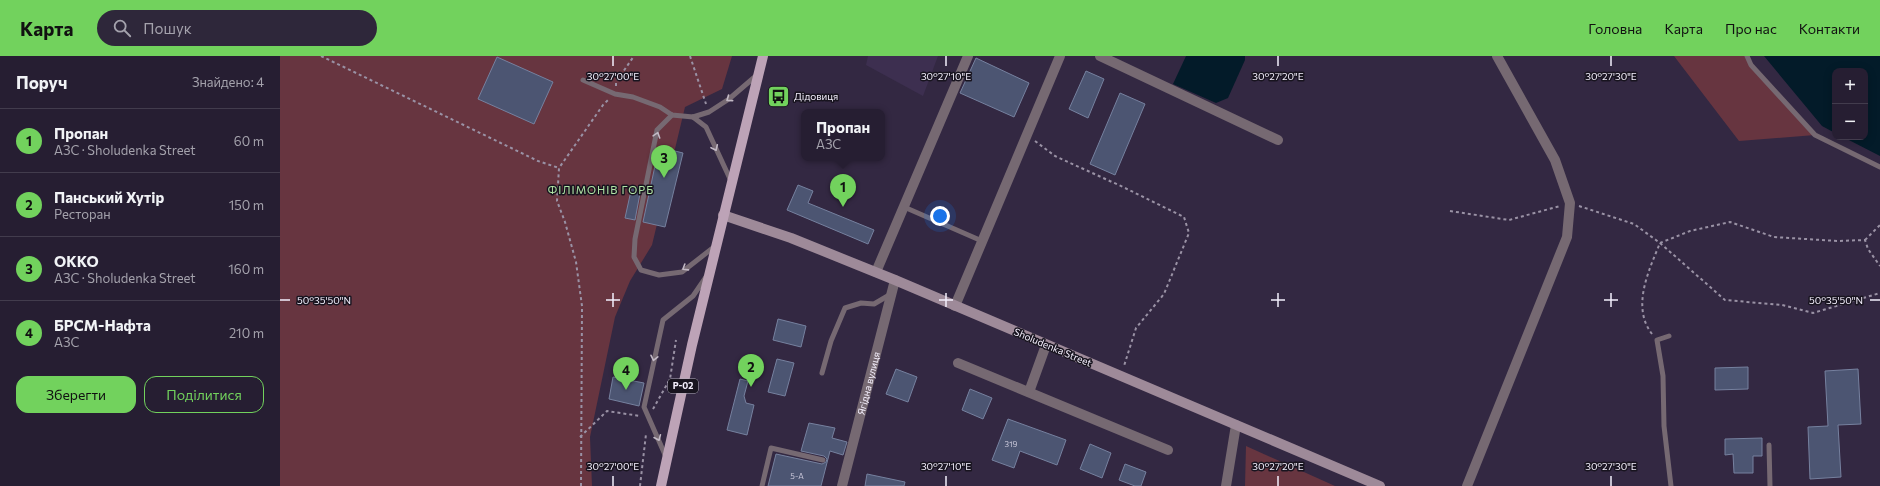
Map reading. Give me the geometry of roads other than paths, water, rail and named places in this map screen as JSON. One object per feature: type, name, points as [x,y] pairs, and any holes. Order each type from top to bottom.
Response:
[{"type":"main road","name":"Р-02","points":[[661,486],[692,345],[763,56]]},
{"type":"main road","name":"Sholudenka Street","points":[[723,215],[790,238],[876,272],[1380,486]]},
{"type":"street","points":[[876,272],[968,56]]},
{"type":"street","points":[[955,306],[1060,56]]},
{"type":"street","points":[[1100,56],[1278,140]]},
{"type":"street","points":[[1467,486],[1567,237],[1570,203],[1555,160],[1497,56]]},
{"type":"street","name":"Ягідна вулиця","points":[[842,486],[894,280]]},
{"type":"street","points":[[1029,392],[1046,344]]},
{"type":"street","points":[[958,363],[1168,450]]},
{"type":"street","points":[[1226,486],[1236,425]]},
{"type":"lane","points":[[1747,56],[1751,65],[1815,135],[1880,167]]},
{"type":"lane","points":[[583,80],[615,94],[633,97],[660,107],[672,115],[693,117],[709,112],[730,100],[758,74]]},
{"type":"lane","points":[[672,115],[657,130],[635,239],[634,257],[641,270],[659,275],[682,272],[717,245]]},
{"type":"lane","points":[[693,117],[706,128],[732,183]]},
{"type":"lane","points":[[904,207],[982,241]]},
{"type":"lane","points":[[667,459],[644,407],[663,320],[693,296],[711,269]]},
{"type":"lane","points":[[822,373],[831,341],[846,308],[860,303],[874,304],[891,294]]},
{"type":"lane","points":[[1669,336],[1657,340],[1663,376],[1664,426],[1671,486]]},
{"type":"lane","points":[[1769,445],[1770,486]]},
{"type":"lane","points":[[762,486],[771,448],[823,460]]},
{"type":"water","points":[[1186,56],[1245,56],[1245,60],[1228,98],[1216,103],[1173,84]]},
{"type":"water","points":[[1764,56],[1880,56],[1880,156],[1849,140],[1868,140],[1868,68],[1832,68],[1832,131],[1822,126]]},
{"type":"place","name":"Дідовиця","points":[[779,96]]},
{"type":"place","name":"OKKO","points":[[664,178]]},
{"type":"place","name":"Пропан","points":[[843,207]]},
{"type":"place","name":"Панський Хутір","points":[[751,387]]},
{"type":"place","name":"БРСМ-Нафта","points":[[626,390]]},
{"type":"district","name":"ФІЛІМОНІВ ГОРБ","points":[[601,190]]}]
